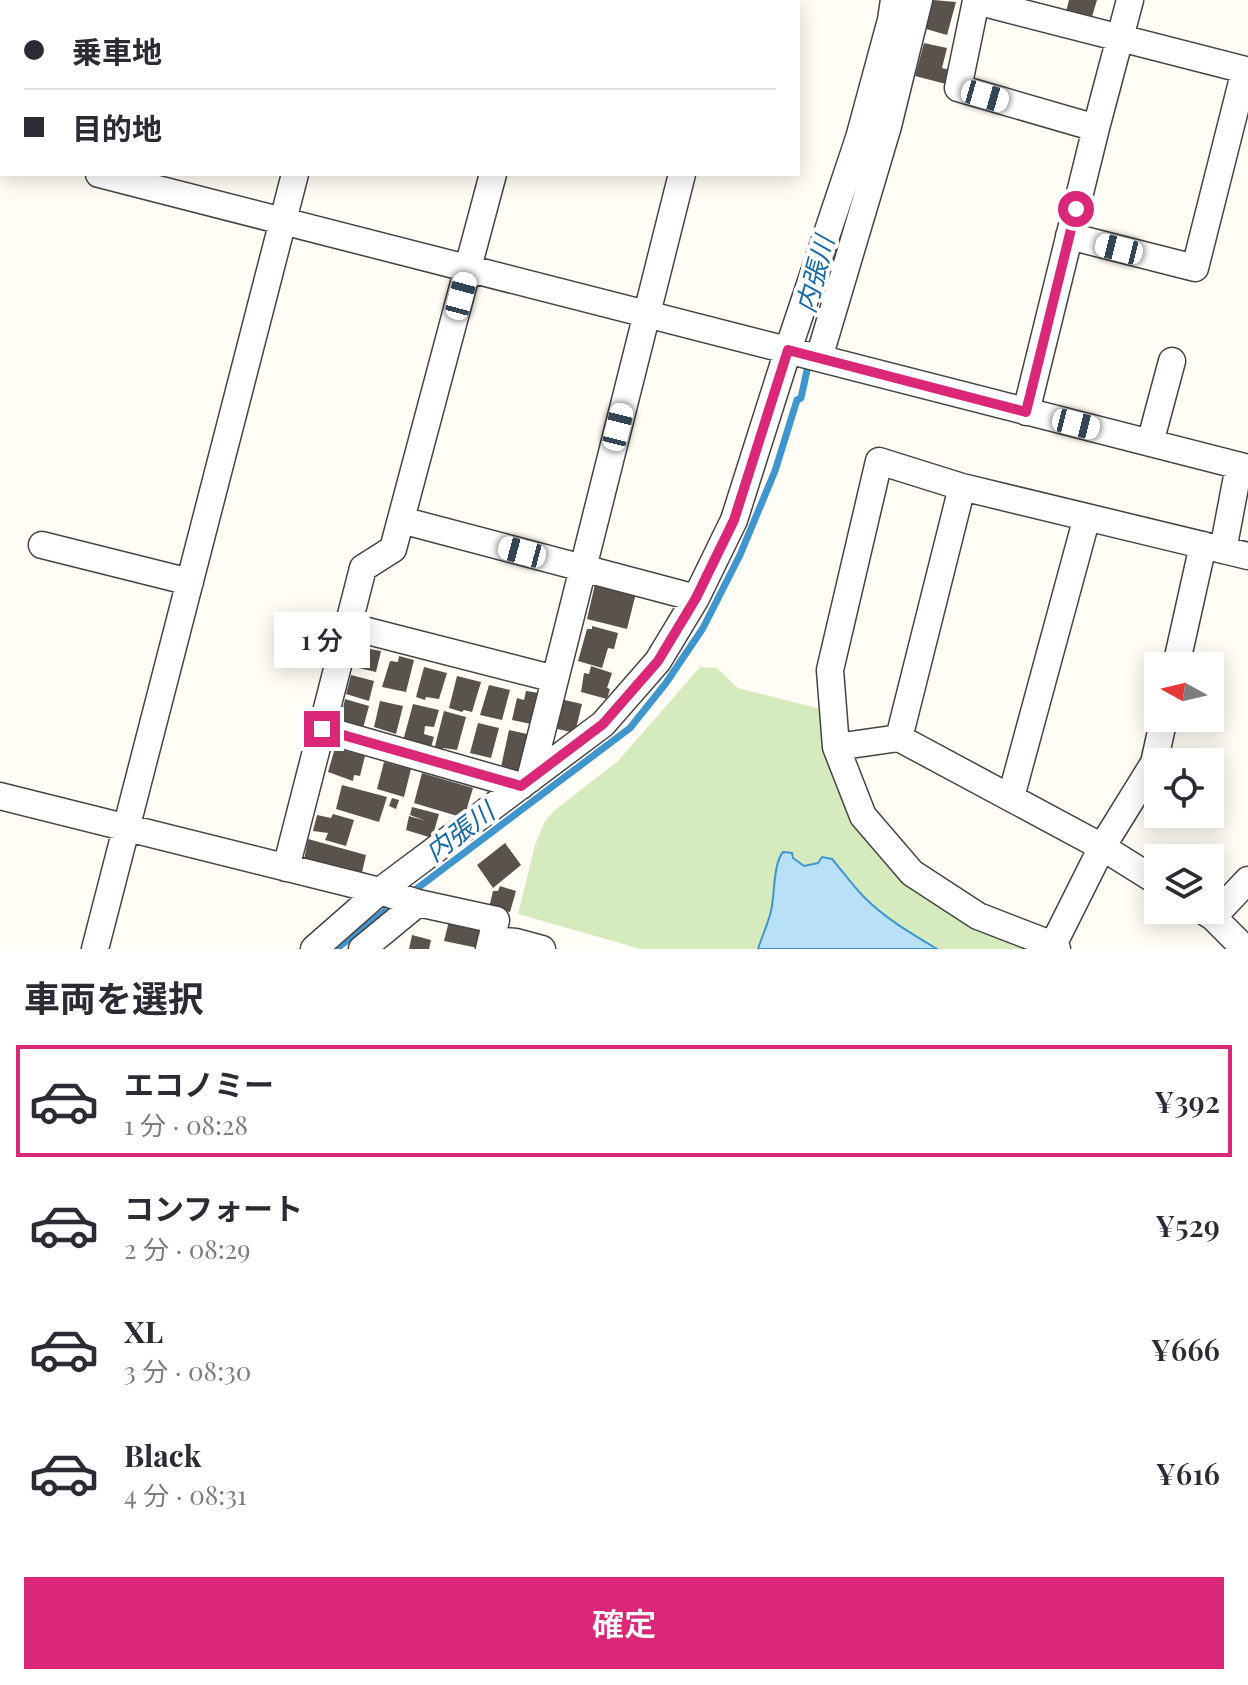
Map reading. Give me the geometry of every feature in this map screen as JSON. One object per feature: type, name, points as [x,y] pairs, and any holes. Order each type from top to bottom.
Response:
[{"type":"street","points":[[805,354],[894,0]]},
{"type":"street","points":[[314,949],[380,891],[603,724],[658,661],[696,598],[734,520],[805,354],[888,126],[919,0]]},
{"type":"street","points":[[1026,412],[1130,0]]},
{"type":"street","points":[[1069,236],[1195,268],[1245,70],[976,1],[958,88],[1096,128]]},
{"type":"street","points":[[115,176],[148,180],[284,220],[1243,467],[1225,550],[1182,652]]},
{"type":"street","points":[[95,949],[295,176]]},
{"type":"street","points":[[286,868],[363,568],[393,549],[492,176]]},
{"type":"street","points":[[526,783],[682,176]]},
{"type":"street","points":[[1150,443],[1172,361]]},
{"type":"street","points":[[1161,732],[1154,763],[1102,847],[1055,947],[978,916],[912,873],[863,816],[836,747],[830,670],[879,461],[962,487],[1225,550]]},
{"type":"street","points":[[899,738],[962,487]]},
{"type":"street","points":[[1011,797],[1087,517]]},
{"type":"street","points":[[401,520],[696,598]]},
{"type":"street","points":[[42,545],[190,582]]},
{"type":"street","points":[[348,626],[555,679]]},
{"type":"street","points":[[322,729],[526,783]]},
{"type":"street","points":[[836,747],[899,738],[1102,847],[1144,873]]},
{"type":"street","points":[[0,796],[418,903],[496,920],[490,944],[516,942],[542,949]]},
{"type":"street","points":[[1224,900],[1248,880]]},
{"type":"street","points":[[362,949],[418,903]]},
{"type":"street","points":[[1219,924],[1245,949]]},
{"type":"green space","points":[[700,667],[717,668],[738,688],[825,710],[825,737],[835,781],[862,829],[1040,949],[641,949],[518,914],[535,845],[545,821],[618,761]]},
{"type":"water","points":[[783,852],[792,853],[793,858],[804,866],[818,863],[822,857],[832,859],[873,906],[937,949],[758,949],[771,911],[776,871]]},
{"type":"building","points":[[933,0],[956,2],[947,35],[926,29]]},
{"type":"building","points":[[1069,0],[1097,0],[1091,20],[1065,15]]},
{"type":"building","points":[[924,43],[947,48],[942,68],[950,70],[946,84],[915,76]]},
{"type":"building","points":[[595,584],[636,593],[627,629],[587,619]]},
{"type":"building","points":[[592,626],[618,633],[614,649],[608,648],[602,668],[578,661],[587,629],[592,629]]},
{"type":"building","points":[[358,647],[381,651],[376,672],[354,667]]},
{"type":"building","points":[[399,656],[414,660],[406,692],[382,687],[390,661],[398,662]]},
{"type":"building","points":[[591,666],[612,673],[607,699],[581,692],[584,673],[589,674]]},
{"type":"building","points":[[424,667],[447,673],[439,699],[416,697]]},
{"type":"building","points":[[351,675],[374,681],[369,701],[346,694]]},
{"type":"building","points":[[457,676],[481,682],[472,712],[449,708]]},
{"type":"building","points":[[489,685],[510,690],[502,720],[480,715]]},
{"type":"building","points":[[526,691],[539,693],[531,724],[512,720],[517,698],[524,700]]},
{"type":"building","points":[[345,699],[369,706],[363,728],[340,721]]},
{"type":"building","points":[[560,699],[582,704],[575,733],[553,728]]},
{"type":"building","points":[[380,701],[403,706],[396,734],[374,727]]},
{"type":"building","points":[[413,704],[439,710],[434,727],[425,726],[424,734],[434,737],[431,747],[403,741]]},
{"type":"building","points":[[444,711],[466,717],[457,750],[434,750]]},
{"type":"building","points":[[478,723],[499,728],[491,758],[470,753]]},
{"type":"building","points":[[509,730],[527,734],[518,772],[501,767]]},
{"type":"building","points":[[335,748],[365,756],[360,776],[354,775],[353,781],[328,772]]},
{"type":"building","points":[[384,762],[411,769],[404,797],[377,789]]},
{"type":"building","points":[[422,773],[473,788],[464,818],[414,803]]},
{"type":"building","points":[[342,785],[387,797],[379,822],[336,809]]},
{"type":"building","points":[[392,798],[399,800],[396,809],[389,806]]},
{"type":"building","points":[[412,807],[439,814],[432,838],[406,830],[409,816],[426,821],[410,815]]},
{"type":"building","points":[[333,814],[354,820],[346,846],[325,840],[328,833],[313,831],[317,815],[331,818]]},
{"type":"building","points":[[308,839],[366,855],[361,877],[304,860]]},
{"type":"building","points":[[505,843],[521,865],[493,888],[477,865]]},
{"type":"building","points":[[500,886],[516,891],[510,912],[489,908],[493,891],[498,891]]},
{"type":"building","points":[[449,921],[482,930],[478,948],[444,941]]},
{"type":"building","points":[[412,935],[431,940],[429,949],[409,949]]},
{"type":"waterway","name":"内張川","points":[[411,893],[630,728],[666,683],[703,628],[740,555],[775,471],[797,400],[801,398],[809,361]]},
{"type":"waterway","name":"内張川","points":[[336,949],[397,902]]},
{"type":"route","points":[[322,729],[521,786],[603,724],[658,661],[696,598],[734,520],[788,350],[1026,412],[1076,209]]}]
